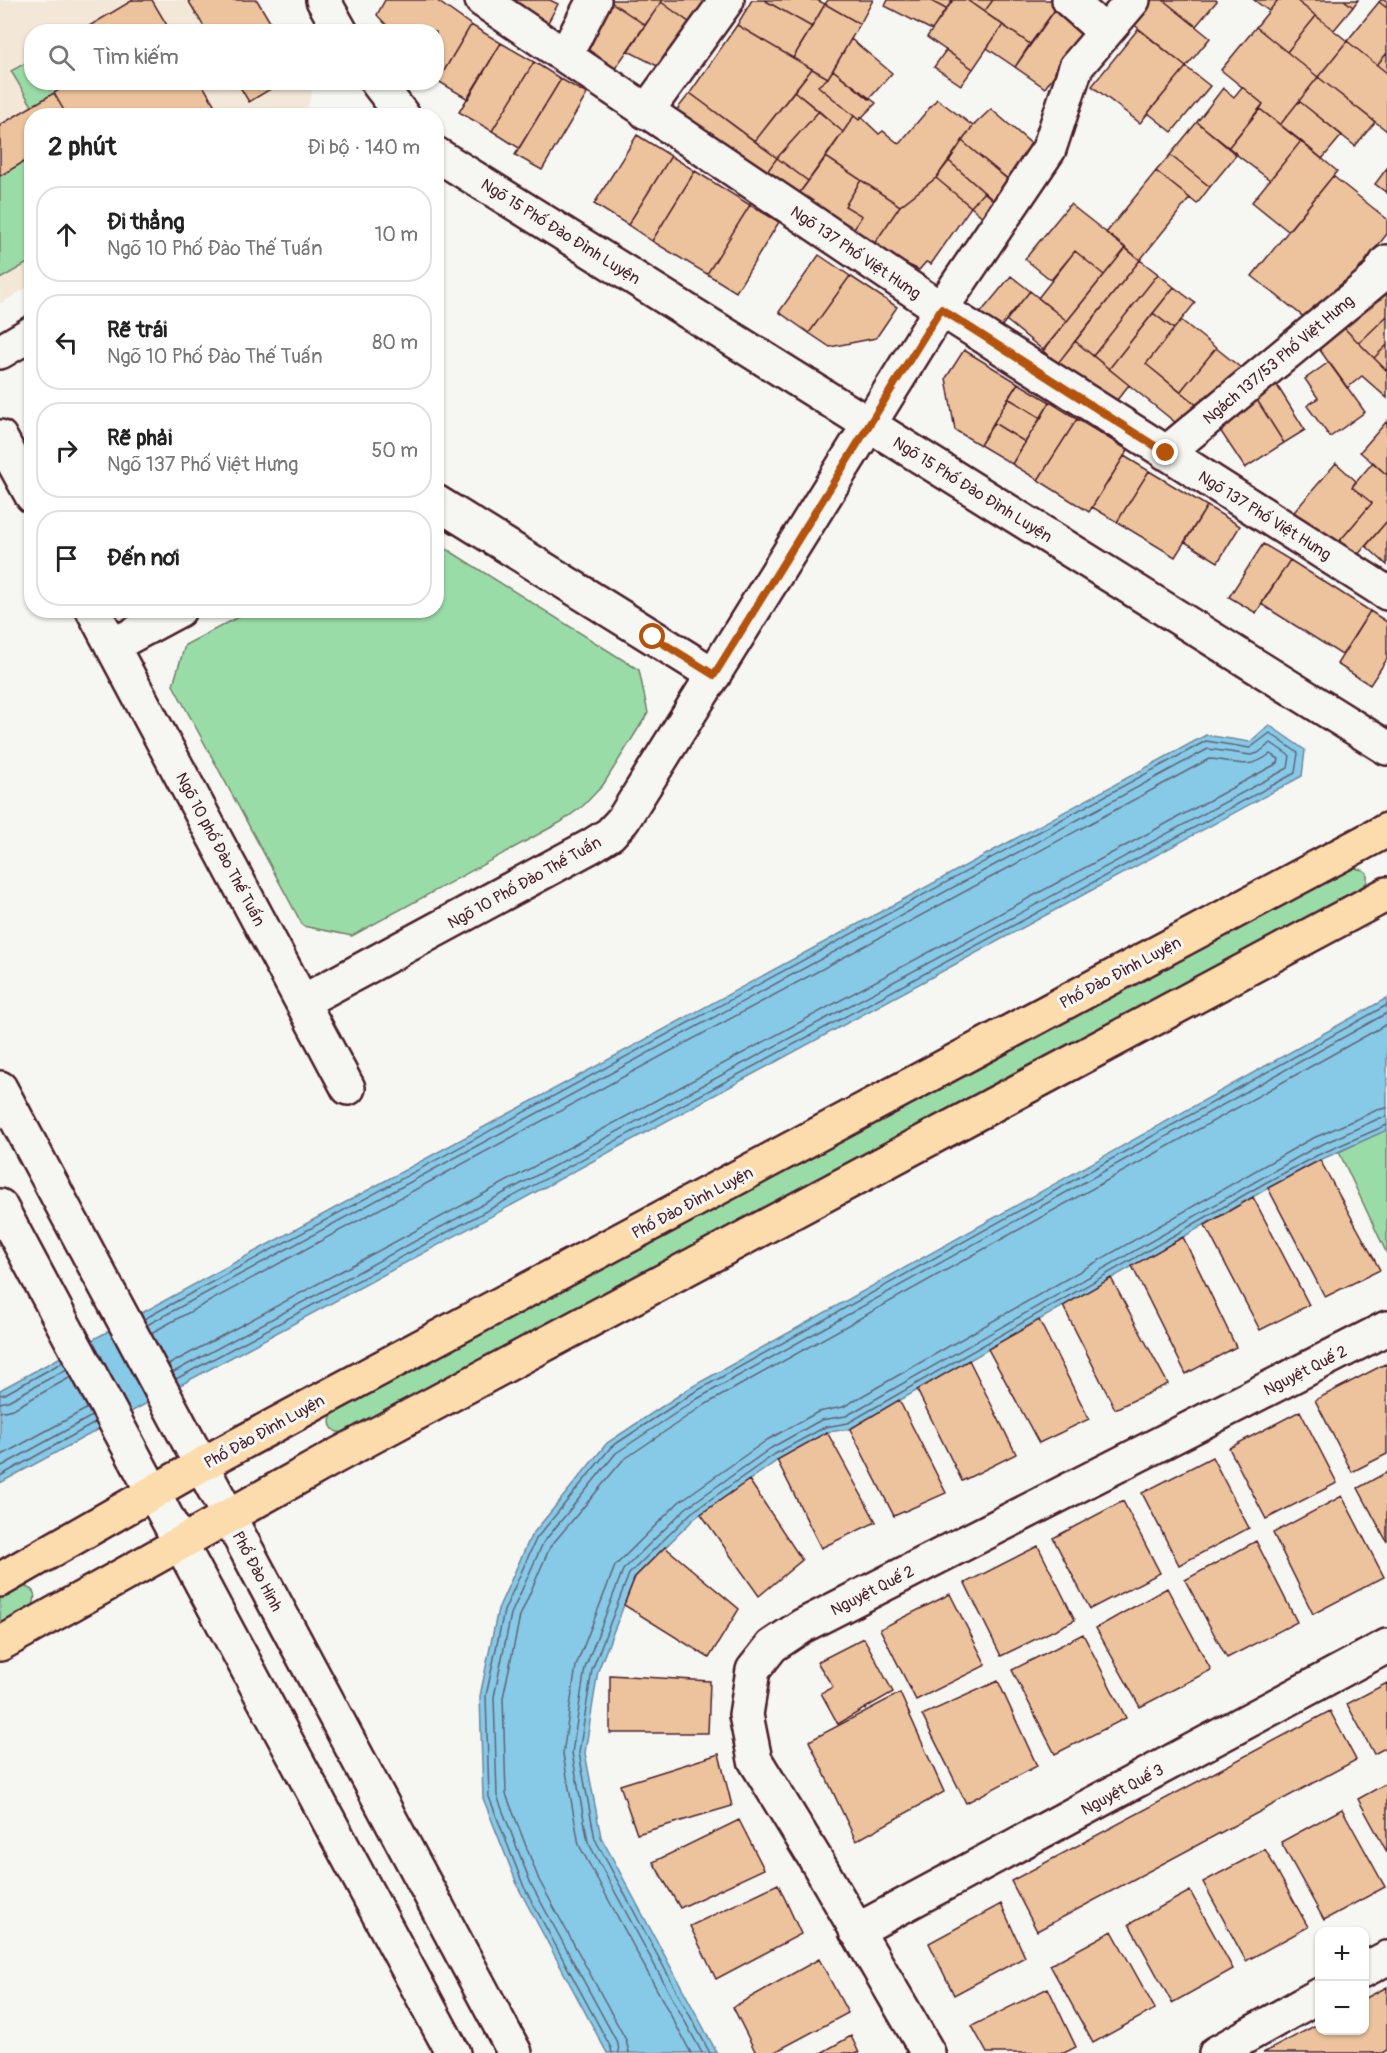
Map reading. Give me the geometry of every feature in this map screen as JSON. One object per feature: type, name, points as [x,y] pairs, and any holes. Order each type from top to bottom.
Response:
[{"type":"main road","name":"Phố Đào Đình Luyện","points":[[0,1580],[201,1465],[1387,830]]},
{"type":"main road","points":[[0,1644],[348,1450],[1387,894]]},
{"type":"street","points":[[323,0],[336,24]]},
{"type":"street","name":"Ngõ 137 Phố Việt Hưng","points":[[482,0],[941,309],[1387,593]]},
{"type":"street","points":[[565,56],[594,0]]},
{"type":"street","points":[[646,112],[728,0]]},
{"type":"street","points":[[1069,0],[1105,32]]},
{"type":"street","name":"Ngõ 10 Phố Đào Thế Tuấn","points":[[302,1002],[610,834],[635,803],[941,309],[1049,149],[1076,67],[1133,0]]},
{"type":"street","points":[[382,90],[393,108]]},
{"type":"street","name":"Ngõ 15 Phố Đào Đình Luyện","points":[[444,159],[1387,748]]},
{"type":"street","name":"Ngách 137/53 Phố Việt Hưng","points":[[1166,453],[1376,279],[1387,262]]},
{"type":"street","points":[[0,352],[24,338]]},
{"type":"street","points":[[0,437],[24,481]]},
{"type":"street","points":[[444,507],[714,675]]},
{"type":"street","name":"Ngõ 10 phố Đào Thế Tuấn","points":[[97,618],[348,1088]]},
{"type":"street","points":[[112,646],[164,618]]},
{"type":"street","name":"Phố Đào Hinh","points":[[0,1088],[515,2053]]},
{"type":"street","points":[[0,1206],[453,2053]]},
{"type":"street","name":"Nguyệt Quế 2","points":[[928,2053],[755,1760],[746,1714],[753,1670],[772,1646],[802,1626],[1387,1328]]},
{"type":"street","name":"Nguyệt Quế 3","points":[[856,1931],[1387,1646]]},
{"type":"street","points":[[1369,1968],[1387,1958]]},
{"type":"street","points":[[1216,2053],[1315,1998]]},
{"type":"shaded area","points":[[0,0],[257,0],[272,24],[24,24],[24,90],[311,90],[312,92],[307,108],[24,108],[24,289],[0,304]]},
{"type":"green space","points":[[24,64],[24,90],[60,90],[32,106],[11,71]]},
{"type":"green space","points":[[24,161],[24,265],[0,279],[0,176]]},
{"type":"green space","points":[[444,547],[639,670],[648,713],[603,785],[584,805],[561,822],[352,936],[303,926],[173,685],[185,645],[237,618],[444,618]]},
{"type":"green space","points":[[1354,868],[1367,873],[1367,882],[1359,891],[346,1432],[337,1432],[331,1427],[332,1416],[335,1412],[1348,869]]},
{"type":"green space","points":[[1387,1129],[1387,1254],[1339,1152]]},
{"type":"green space","points":[[22,1586],[34,1592],[33,1605],[0,1626],[0,1598]]},
{"type":"water","points":[[1269,725],[1305,750],[1302,776],[0,1483],[0,1390],[1206,735],[1250,742]]},
{"type":"water","points":[[1387,998],[1387,1130],[1320,1160],[1268,1188],[850,1429],[827,1432],[778,1460],[695,1518],[635,1577],[598,1671],[585,1753],[601,1837],[717,2053],[607,2053],[519,1889],[483,1798],[480,1696],[498,1609],[531,1536],[607,1443],[690,1388]]},
{"type":"building","points":[[133,0],[152,0],[166,24],[92,24]]},
{"type":"building","points":[[188,0],[257,0],[271,24],[202,24]]},
{"type":"building","points":[[385,0],[436,0],[471,25],[444,71],[444,24],[385,24],[377,15]]},
{"type":"building","points":[[497,0],[550,0],[558,4],[546,26]]},
{"type":"building","points":[[608,0],[645,25],[610,76],[571,49]]},
{"type":"building","points":[[608,0],[663,0],[645,25]]},
{"type":"building","points":[[663,0],[712,0],[693,25],[661,2]]},
{"type":"building","points":[[752,0],[764,0],[812,27],[793,58],[737,25]]},
{"type":"building","points":[[764,0],[817,0],[825,4],[812,27]]},
{"type":"building","points":[[828,0],[873,0],[860,24],[825,4]]},
{"type":"building","points":[[888,0],[929,0],[946,9],[932,30],[885,6]]},
{"type":"building","points":[[929,0],[953,0],[946,9]]},
{"type":"building","points":[[953,0],[967,0],[1003,25],[973,69],[927,37]]},
{"type":"building","points":[[967,0],[993,0],[984,12]]},
{"type":"building","points":[[993,0],[1062,0],[1030,44],[984,12]]},
{"type":"building","points":[[1062,0],[1093,20],[1045,88],[1015,67]]},
{"type":"building","points":[[1142,0],[1163,0],[1210,38],[1186,67],[1127,19]]},
{"type":"building","points":[[1163,0],[1216,0],[1217,1],[1196,26]]},
{"type":"building","points":[[1254,0],[1278,0],[1269,11]]},
{"type":"building","points":[[1278,0],[1296,0],[1316,16],[1287,52],[1256,27]]},
{"type":"building","points":[[1296,0],[1344,0],[1353,7],[1334,30]]},
{"type":"building","points":[[1344,0],[1358,0],[1353,7]]},
{"type":"building","points":[[1387,0],[1387,8],[1379,2]]},
{"type":"building","points":[[661,2],[693,25],[667,71],[628,51]]},
{"type":"building","points":[[1379,2],[1387,8],[1387,53],[1377,65],[1347,41]]},
{"type":"building","points":[[825,4],[860,24],[828,78],[793,58]]},
{"type":"building","points":[[1316,16],[1347,41],[1318,77],[1287,52]]},
{"type":"building","points":[[471,25],[501,43],[468,99],[444,85],[444,71]]},
{"type":"building","points":[[737,25],[812,69],[755,141],[690,93]]},
{"type":"building","points":[[1003,25],[1030,44],[1015,67],[987,48]]},
{"type":"building","points":[[1256,27],[1318,77],[1280,125],[1260,109],[1263,104],[1221,70]]},
{"type":"building","points":[[1138,29],[1186,67],[1140,123],[1092,86]]},
{"type":"building","points":[[851,39],[892,73],[869,99],[833,70]]},
{"type":"building","points":[[1347,41],[1387,73],[1387,131],[1318,77]]},
{"type":"building","points":[[501,43],[534,62],[492,131],[459,112]]},
{"type":"building","points":[[946,50],[973,69],[961,85],[934,67]]},
{"type":"building","points":[[1387,53],[1387,73],[1377,65]]},
{"type":"building","points":[[534,62],[561,79],[519,148],[492,131]]},
{"type":"building","points":[[1186,67],[1210,86],[1172,132],[1148,113]]},
{"type":"building","points":[[812,69],[828,78],[818,86],[854,116],[843,132],[794,91]]},
{"type":"building","points":[[833,70],[876,103],[859,120],[818,86],[828,78]]},
{"type":"building","points":[[1318,77],[1375,122],[1355,146],[1299,101]]},
{"type":"building","points":[[561,79],[587,94],[542,170],[515,155]]},
{"type":"building","points":[[1242,87],[1263,104],[1228,148],[1197,122],[1223,88],[1234,97]]},
{"type":"building","points":[[59,90],[206,90],[216,108],[62,108],[54,93]]},
{"type":"building","points":[[242,90],[269,90],[249,102]]},
{"type":"building","points":[[794,91],[819,111],[777,158],[755,141]]},
{"type":"building","points":[[54,93],[62,108],[29,108]]},
{"type":"building","points":[[690,93],[777,158],[759,183],[671,117]]},
{"type":"building","points":[[937,99],[973,126],[936,178],[900,206],[826,157],[854,116],[859,120],[861,117],[879,134],[883,131],[899,144]]},
{"type":"building","points":[[1299,101],[1342,135],[1322,159],[1280,125]]},
{"type":"building","points":[[991,109],[1034,146],[1012,183],[962,141],[973,126]]},
{"type":"building","points":[[1260,109],[1301,141],[1270,180],[1228,148]]},
{"type":"building","points":[[24,111],[24,162],[0,176],[0,125]]},
{"type":"building","points":[[819,111],[843,132],[808,181],[777,158]]},
{"type":"building","points":[[1197,122],[1237,154],[1210,187],[1170,155]]},
{"type":"building","points":[[637,135],[671,156],[628,225],[594,204]]},
{"type":"building","points":[[962,141],[1020,189],[1004,210],[949,161]]},
{"type":"building","points":[[1301,141],[1337,171],[1288,231],[1252,202]]},
{"type":"building","points":[[1170,155],[1210,187],[1197,204],[1156,171]]},
{"type":"building","points":[[671,156],[695,171],[652,241],[628,225]]},
{"type":"building","points":[[826,157],[861,180],[845,206],[862,216],[851,233],[790,206]]},
{"type":"building","points":[[777,158],[808,181],[790,206],[759,183]]},
{"type":"building","points":[[949,161],[984,192],[971,207],[936,178]]},
{"type":"building","points":[[1387,168],[1387,193],[1375,184]]},
{"type":"building","points":[[695,171],[750,205],[707,274],[652,241]]},
{"type":"building","points":[[1156,171],[1190,198],[1140,260],[1106,233]]},
{"type":"building","points":[[1333,176],[1387,219],[1387,234],[1314,325],[1252,276]]},
{"type":"building","points":[[936,178],[971,207],[931,264],[926,262],[919,270],[872,247],[900,206]]},
{"type":"building","points":[[861,180],[900,206],[872,247],[851,233],[862,216],[845,206]]},
{"type":"building","points":[[984,192],[1004,210],[991,224],[971,207]]},
{"type":"building","points":[[1070,204],[1126,248],[1104,275],[1075,251],[1051,280],[1025,259]]},
{"type":"building","points":[[750,205],[779,222],[736,292],[707,274]]},
{"type":"building","points":[[1126,248],[1140,260],[1058,363],[1043,351]]},
{"type":"building","points":[[1075,251],[1104,275],[1067,321],[1038,298]]},
{"type":"building","points":[[819,255],[850,276],[809,333],[779,312]]},
{"type":"building","points":[[1140,260],[1158,274],[1093,356],[1075,341]]},
{"type":"building","points":[[1158,274],[1174,287],[1109,369],[1093,356]]},
{"type":"building","points":[[850,276],[897,307],[876,338],[830,347],[809,333]]},
{"type":"building","points":[[1011,276],[1030,291],[992,338],[973,322]]},
{"type":"building","points":[[1387,279],[1387,316],[1359,343],[1341,325]]},
{"type":"building","points":[[1174,287],[1195,303],[1174,329],[1153,313]]},
{"type":"building","points":[[1030,291],[1067,321],[1043,350],[1006,320]]},
{"type":"building","points":[[1153,313],[1174,329],[1146,364],[1203,410],[1186,431],[1109,369]]},
{"type":"building","points":[[1387,316],[1387,345],[1374,358],[1359,343]]},
{"type":"building","points":[[1181,320],[1216,348],[1180,392],[1146,364]]},
{"type":"building","points":[[1341,325],[1387,371],[1387,398],[1362,376],[1347,388],[1317,346]]},
{"type":"building","points":[[1075,341],[1129,385],[1112,406],[1058,363]]},
{"type":"building","points":[[1387,345],[1387,371],[1374,358]]},
{"type":"building","points":[[1216,348],[1246,372],[1203,410],[1180,392]]},
{"type":"building","points":[[964,350],[1018,383],[980,445],[955,430],[946,378]]},
{"type":"building","points":[[1329,362],[1365,412],[1330,437],[1307,406],[1318,398],[1305,379]]},
{"type":"building","points":[[1273,379],[1305,430],[1284,443],[1252,392]]},
{"type":"building","points":[[1018,383],[1050,402],[1041,418],[1008,398]]},
{"type":"building","points":[[1252,392],[1284,443],[1245,468],[1212,418]]},
{"type":"building","points":[[1008,398],[1041,418],[1025,442],[994,423]]},
{"type":"building","points":[[1050,402],[1077,419],[1038,480],[1012,464]]},
{"type":"building","points":[[1077,419],[1128,450],[1089,512],[1038,480]]},
{"type":"building","points":[[1387,421],[1387,475],[1360,452]]},
{"type":"building","points":[[994,423],[1025,442],[1012,464],[980,445]]},
{"type":"building","points":[[1124,456],[1149,471],[1117,522],[1092,507]]},
{"type":"building","points":[[1373,462],[1387,475],[1387,521],[1356,557],[1338,543],[1372,503],[1352,487]]},
{"type":"building","points":[[1336,463],[1356,481],[1352,487],[1372,503],[1338,543],[1289,518]]},
{"type":"building","points":[[1149,471],[1207,506],[1175,557],[1117,522]]},
{"type":"building","points":[[1207,506],[1240,526],[1218,562],[1185,542]]},
{"type":"building","points":[[1387,521],[1387,565],[1366,546]]},
{"type":"building","points":[[1263,544],[1290,560],[1256,613],[1229,597]]},
{"type":"building","points":[[1290,560],[1370,611],[1342,655],[1261,604]]},
{"type":"building","points":[[1370,611],[1387,622],[1387,659],[1370,685],[1337,664]]},
{"type":"building","points":[[1320,1160],[1380,1270],[1325,1297],[1268,1188]]},
{"type":"building","points":[[1253,1197],[1309,1305],[1260,1330],[1205,1225]]},
{"type":"building","points":[[1183,1237],[1236,1347],[1186,1374],[1132,1266]]},
{"type":"building","points":[[1111,1278],[1168,1384],[1115,1409],[1063,1306]]},
{"type":"building","points":[[1039,1320],[1089,1419],[1039,1443],[988,1349]]},
{"type":"building","points":[[969,1360],[1016,1454],[962,1481],[917,1390]]},
{"type":"building","points":[[1385,1364],[1387,1367],[1387,1454],[1352,1472],[1315,1400]]},
{"type":"building","points":[[899,1400],[946,1493],[894,1516],[850,1429]]},
{"type":"building","points":[[1300,1411],[1337,1483],[1266,1519],[1229,1448]]},
{"type":"building","points":[[827,1432],[876,1522],[821,1548],[777,1460]]},
{"type":"building","points":[[1212,1457],[1249,1528],[1179,1565],[1142,1493]]},
{"type":"building","points":[[1387,1472],[1387,1542],[1358,1488]]},
{"type":"building","points":[[749,1480],[802,1560],[759,1596],[701,1514]]},
{"type":"building","points":[[1342,1496],[1384,1577],[1313,1614],[1273,1533]]},
{"type":"building","points":[[1123,1501],[1160,1573],[1090,1609],[1053,1538]]},
{"type":"building","points":[[1256,1541],[1297,1622],[1227,1658],[1185,1580]]},
{"type":"building","points":[[1038,1546],[1075,1620],[1001,1656],[965,1583]]},
{"type":"building","points":[[665,1547],[739,1609],[709,1658],[624,1605],[635,1577]]},
{"type":"building","points":[[1167,1588],[1211,1670],[1140,1707],[1096,1628]]},
{"type":"building","points":[[950,1594],[986,1665],[916,1700],[880,1629]]},
{"type":"building","points":[[1083,1634],[1126,1718],[1055,1754],[1012,1670]]},
{"type":"building","points":[[864,1638],[893,1692],[838,1724],[821,1693],[833,1687],[817,1662]]},
{"type":"building","points":[[610,1675],[710,1681],[708,1733],[610,1733]]},
{"type":"building","points":[[998,1681],[1037,1766],[966,1803],[922,1715]]},
{"type":"building","points":[[1387,1683],[1387,1747],[1374,1754],[1347,1704]]},
{"type":"building","points":[[900,1693],[944,1792],[856,1841],[809,1741]]},
{"type":"building","points":[[1330,1711],[1356,1760],[1037,1931],[1011,1881]]},
{"type":"building","points":[[719,1754],[732,1806],[637,1834],[620,1785]]},
{"type":"building","points":[[1387,1783],[1387,1852],[1358,1799]]},
{"type":"building","points":[[1342,1809],[1385,1887],[1324,1920],[1281,1842]]},
{"type":"building","points":[[739,1820],[764,1869],[680,1908],[653,1862]]},
{"type":"building","points":[[1265,1849],[1308,1927],[1246,1961],[1203,1882]]},
{"type":"building","points":[[778,1884],[801,1934],[716,1979],[690,1926]]},
{"type":"building","points":[[1190,1891],[1233,1969],[1172,2003],[1129,1924]]},
{"type":"building","points":[[1001,1904],[1025,1957],[954,1995],[929,1943]]},
{"type":"building","points":[[1112,1931],[1155,2009],[1093,2043],[1050,1965]]},
{"type":"building","points":[[819,1959],[848,2013],[773,2053],[756,2053],[733,2007]]},
{"type":"building","points":[[1387,1987],[1387,2050],[1382,2053],[1263,2053],[1315,2026],[1315,2035],[1369,2035],[1369,1996]]},
{"type":"building","points":[[1048,1988],[1076,2047],[1064,2053],[987,2053],[972,2026]]},
{"type":"building","points":[[851,2036],[859,2053],[821,2053]]},
{"type":"route","points":[[653,637],[714,675],[941,309],[1166,453]]}]
